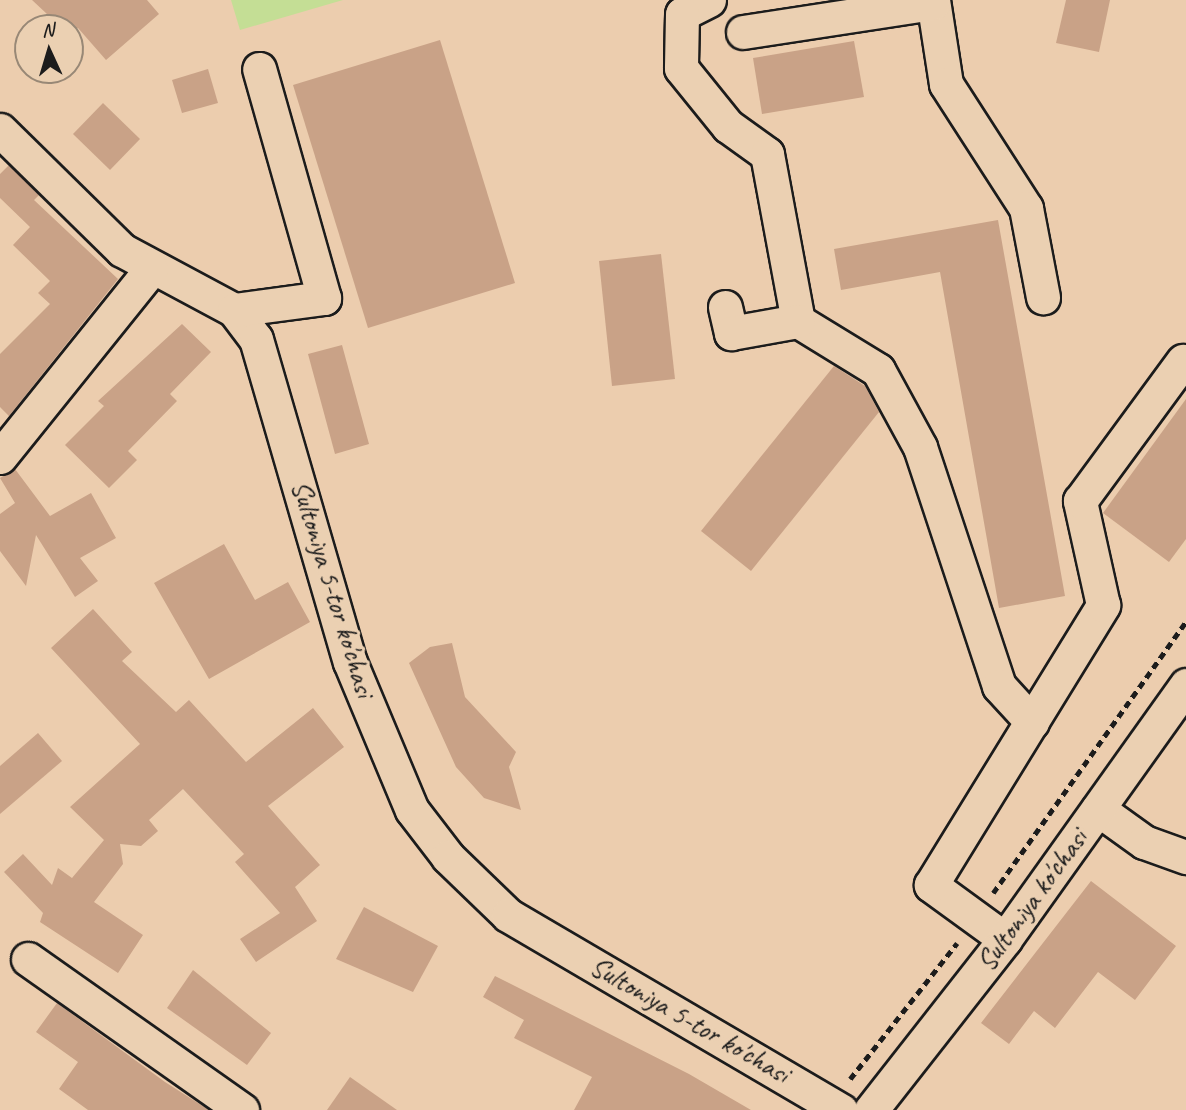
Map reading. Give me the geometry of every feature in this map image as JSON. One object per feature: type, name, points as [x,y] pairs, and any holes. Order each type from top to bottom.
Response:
[{"type":"street","points":[[709,0],[682,14],[681,68],[728,126],[767,154],[798,321]]},
{"type":"street","points":[[743,32],[933,1],[946,84],[1026,208],[1043,297]]},
{"type":"street","points":[[0,130],[151,270],[234,310],[324,298],[259,69]]},
{"type":"street","points":[[0,457],[151,270]]},
{"type":"street","points":[[725,307],[731,333],[798,321],[878,370],[920,447],[999,686],[1032,722]]},
{"type":"street","name":"Sultoniya 5-tor ko'chasi","points":[[234,310],[268,370],[350,662],[412,810],[448,858],[508,915],[836,1106]]},
{"type":"street","points":[[1005,939],[931,885],[1103,605],[1080,501],[1183,361]]},
{"type":"street","name":"Sultoniya ko'chasi","points":[[871,1110],[1005,939],[1186,685]]},
{"type":"street","points":[[1098,809],[1144,842],[1186,857]]},
{"type":"street","points":[[28,959],[242,1110]]},
{"type":"path","points":[[836,1106],[975,918],[1186,621]]},
{"type":"green space","points":[[231,0],[343,0],[240,30]]},
{"type":"building","points":[[32,0],[147,0],[159,14],[106,60],[84,35],[84,14],[47,14]]},
{"type":"building","points":[[1066,0],[1110,0],[1099,52],[1056,43]]},
{"type":"building","points":[[440,40],[515,283],[368,328],[293,85]]},
{"type":"building","points":[[854,41],[864,97],[762,114],[753,58]]},
{"type":"building","points":[[208,69],[218,103],[182,113],[172,80]]},
{"type":"building","points":[[103,103],[140,139],[110,170],[73,134]]},
{"type":"building","points":[[9,165],[39,195],[34,200],[118,279],[9,416],[0,407],[0,354],[50,304],[38,293],[50,281],[13,245],[30,227],[0,198],[0,174]]},
{"type":"building","points":[[998,220],[1065,596],[999,608],[940,272],[841,290],[834,249]]},
{"type":"building","points":[[661,254],[675,379],[612,386],[599,261]]},
{"type":"building","points":[[182,324],[211,352],[170,394],[177,401],[128,451],[137,460],[109,488],[65,445],[104,406],[98,401]]},
{"type":"building","points":[[342,345],[369,444],[335,454],[308,354]]},
{"type":"building","points":[[834,366],[865,386],[879,412],[751,571],[701,531]]},
{"type":"building","points":[[1186,399],[1186,539],[1169,562],[1103,513]]},
{"type":"building","points":[[15,469],[50,516],[91,493],[116,538],[80,558],[98,581],[75,597],[36,535],[26,586],[0,551],[0,514],[15,503],[0,478]]},
{"type":"building","points":[[224,544],[255,600],[288,582],[310,622],[209,679],[154,583]]},
{"type":"building","points":[[93,609],[132,652],[122,661],[176,712],[189,700],[246,762],[313,708],[344,747],[268,806],[320,865],[295,887],[317,921],[256,962],[240,939],[280,913],[235,862],[244,854],[183,789],[149,820],[158,831],[141,846],[120,844],[123,864],[94,902],[143,935],[118,973],[40,922],[43,913],[4,872],[23,854],[52,885],[58,868],[72,878],[104,840],[70,807],[140,744],[51,648]]},
{"type":"building","points":[[452,643],[465,697],[516,752],[509,767],[521,810],[484,798],[456,767],[409,663],[430,647]]},
{"type":"building","points":[[38,733],[62,761],[0,814],[0,766]]},
{"type":"building","points":[[1091,881],[1176,946],[1135,1000],[1098,972],[1055,1028],[1034,1011],[1009,1044],[981,1023]]},
{"type":"building","points":[[364,907],[438,946],[413,992],[336,959]]},
{"type":"building","points":[[193,970],[271,1033],[247,1065],[167,1008]]},
{"type":"building","points":[[495,976],[689,1074],[751,1110],[574,1110],[592,1077],[514,1038],[524,1020],[483,997]]},
{"type":"building","points":[[57,1003],[165,1082],[209,1110],[88,1110],[59,1089],[78,1062],[36,1032]]},
{"type":"building","points":[[350,1077],[397,1110],[327,1110]]}]
